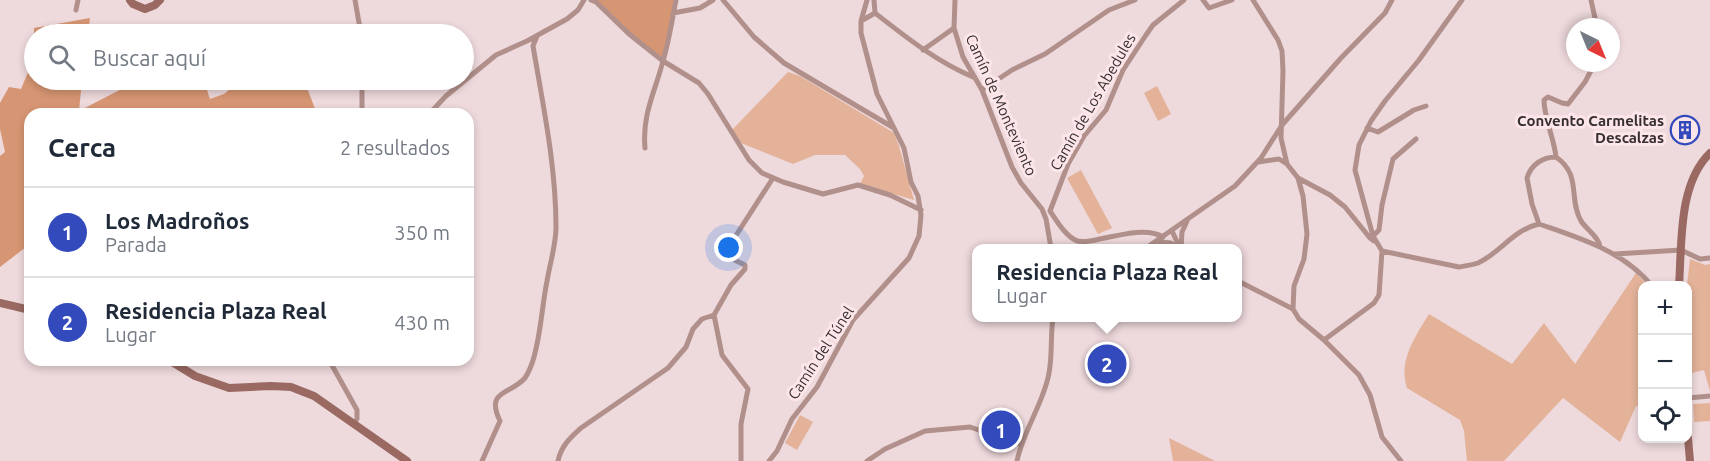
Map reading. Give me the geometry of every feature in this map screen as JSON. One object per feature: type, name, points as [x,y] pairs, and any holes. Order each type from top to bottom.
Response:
[{"type":"street","points":[[76,10],[78,0]]},
{"type":"street","points":[[130,0],[133,4],[145,9],[160,0]]},
{"type":"street","points":[[355,0],[360,24]]},
{"type":"street","points":[[474,73],[496,55],[567,19],[578,10],[584,0]]},
{"type":"street","points":[[591,0],[663,61],[699,83],[749,160],[762,173],[823,194],[858,185],[890,195],[921,210]]},
{"type":"street","points":[[645,148],[644,135],[649,100],[663,61],[676,0]]},
{"type":"street","points":[[673,13],[692,11],[713,0]]},
{"type":"street","points":[[723,0],[754,37],[784,63],[895,129]]},
{"type":"street","points":[[861,21],[867,0]]},
{"type":"street","points":[[874,0],[876,13],[923,50],[974,78]]},
{"type":"street","name":"Camín de Monteviento","points":[[955,0],[954,28],[963,57],[982,90],[1012,167],[1021,183],[1042,209],[1050,244]]},
{"type":"street","points":[[982,90],[1012,70],[1045,54],[1109,10],[1135,0]]},
{"type":"street","name":"Camín de Los Abedules","points":[[1163,237],[1155,233],[1135,233],[1114,234],[1084,242],[1076,241],[1061,227],[1050,212],[1068,164],[1084,136],[1106,110],[1123,70],[1153,24],[1184,0]]},
{"type":"street","points":[[1203,0],[1209,8],[1232,0]]},
{"type":"street","points":[[1253,0],[1278,40],[1281,51],[1283,71],[1281,138],[1287,164]]},
{"type":"street","points":[[1157,243],[1235,186],[1258,162],[1282,125],[1385,13],[1392,0]]},
{"type":"street","points":[[1324,340],[1374,303],[1379,295],[1382,251],[1373,236],[1355,170],[1359,145],[1384,101],[1419,60],[1462,0]]},
{"type":"street","points":[[1591,0],[1595,18]]},
{"type":"street","points":[[861,21],[876,13]]},
{"type":"street","name":"Camín del Túnel","points":[[777,451],[792,419],[817,387],[853,320],[909,258],[919,236],[921,210],[918,196],[911,182],[904,148],[877,94],[861,33],[861,21]]},
{"type":"street","points":[[923,50],[954,28]]},
{"type":"street","points":[[482,461],[500,421],[495,412],[494,403],[499,395],[523,379],[530,370],[534,358],[542,324],[546,284],[555,240],[551,152],[533,46],[537,36]]},
{"type":"street","points":[[1590,72],[1568,104],[1548,97],[1544,100],[1544,107],[1554,141],[1556,158],[1567,168],[1574,180],[1575,205],[1581,220],[1600,247]]},
{"type":"street","points":[[362,90],[362,108]]},
{"type":"street","points":[[435,108],[453,90]]},
{"type":"street","points":[[1367,128],[1378,132],[1414,110],[1426,106]]},
{"type":"street","points":[[1373,236],[1379,230],[1393,159],[1416,139]]},
{"type":"street","points":[[1679,281],[1687,192],[1694,174],[1710,153]]},
{"type":"street","points":[[1539,224],[1527,178],[1534,165],[1542,159],[1556,158]]},
{"type":"street","points":[[1258,162],[1279,159],[1287,164],[1298,178],[1345,207],[1370,238],[1376,242]]},
{"type":"street","points":[[558,461],[560,450],[575,433],[668,368],[686,347],[693,329],[702,320],[714,315],[731,285],[745,269],[745,265],[726,256],[726,250],[773,178]]},
{"type":"street","points":[[1293,309],[1294,286],[1304,259],[1307,234],[1303,196],[1298,178]]},
{"type":"street","points":[[1180,244],[1187,219]]},
{"type":"street","points":[[1382,251],[1459,267],[1479,262],[1527,226],[1539,224],[1615,254],[1648,281]]},
{"type":"street","points":[[1172,231],[1177,244]]},
{"type":"street","points":[[1157,243],[1172,244]]},
{"type":"street","points":[[1615,254],[1681,250],[1700,259],[1710,258]]},
{"type":"street","points":[[1242,283],[1293,309],[1299,319],[1359,375],[1370,395],[1382,436],[1401,461]]},
{"type":"street","points":[[0,303],[24,309]]},
{"type":"street","points":[[714,315],[722,355],[748,389],[741,424],[741,461]]},
{"type":"street","points":[[1017,461],[1020,444],[1048,379],[1052,358],[1053,322]]},
{"type":"street","points":[[179,366],[195,376],[229,388],[291,387],[314,396],[408,461]]},
{"type":"street","points":[[332,366],[357,410],[357,419],[353,424]]},
{"type":"street","points":[[1692,398],[1710,396]]},
{"type":"street","points":[[867,461],[885,449],[924,431],[970,427],[1020,444]]},
{"type":"street","points":[[1688,443],[1690,461]]},
{"type":"street","points":[[769,461],[777,451]]},
{"type":"street","points":[[777,451],[777,461]]},
{"type":"shaded area","points":[[591,0],[676,0],[663,61]]},
{"type":"shaded area","points":[[90,18],[89,24],[56,24]]},
{"type":"shaded area","points":[[788,72],[800,76],[894,133],[914,200],[860,184],[864,176],[845,155],[815,155],[793,164],[741,143],[732,130]]},
{"type":"shaded area","points":[[24,82],[24,90],[81,90],[79,108],[24,108],[24,249],[0,267],[0,156],[5,152],[0,129],[0,103],[9,87],[21,89]]},
{"type":"shaded area","points":[[1157,86],[1171,114],[1158,121],[1144,93]]},
{"type":"shaded area","points":[[120,90],[207,90],[210,99],[229,90],[308,90],[315,108],[85,108]]},
{"type":"shaded area","points":[[1081,170],[1112,228],[1098,234],[1067,178]]},
{"type":"shaded area","points":[[1690,259],[1705,265],[1710,264],[1710,391],[1704,370],[1692,373],[1692,281],[1687,281]]},
{"type":"shaded area","points":[[1636,273],[1643,281],[1638,281],[1638,407],[1636,406],[1620,442],[1563,398],[1504,461],[1467,461],[1464,431],[1460,420],[1407,388],[1405,378],[1409,350],[1429,314],[1512,364],[1544,323],[1575,364]]},
{"type":"shaded area","points":[[1710,403],[1710,421],[1694,422],[1693,404]]},
{"type":"shaded area","points":[[800,415],[813,422],[797,450],[785,443]]},
{"type":"shaded area","points":[[1169,438],[1215,461],[1173,461]]},
{"type":"place","name":"Convento Carmelitas Descalzas","points":[[1685,130]]},
{"type":"place","name":"Residencia Plaza Real","points":[[1107,364]]},
{"type":"place","name":"Los Madroños","points":[[1001,430]]}]
